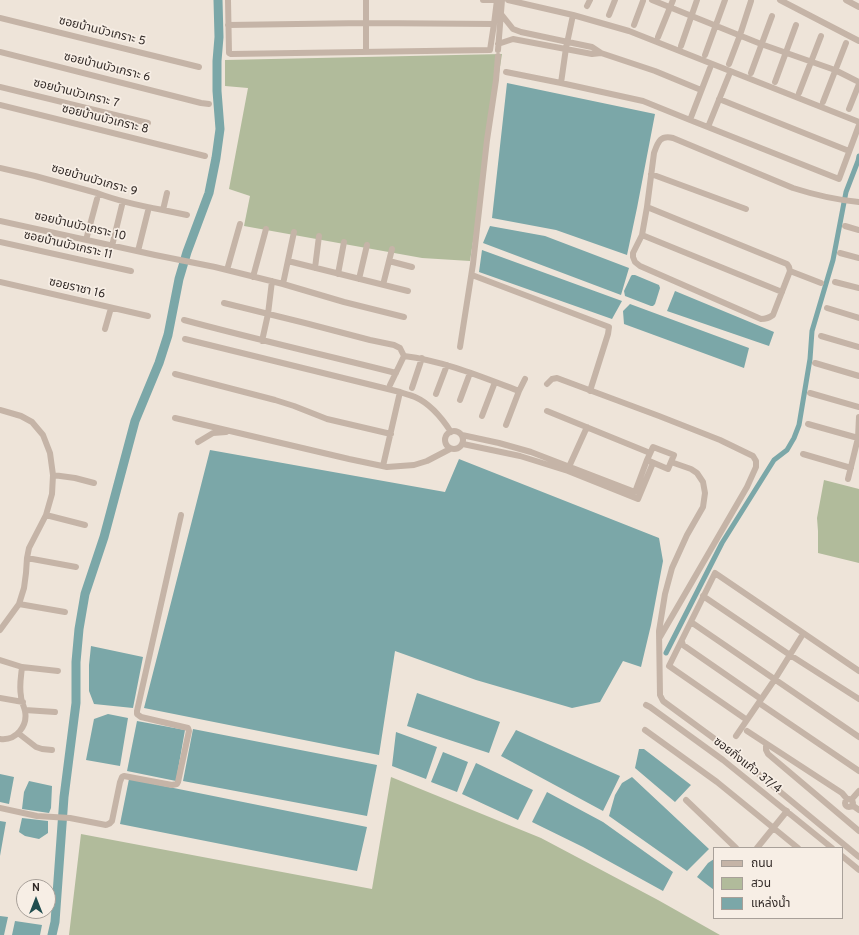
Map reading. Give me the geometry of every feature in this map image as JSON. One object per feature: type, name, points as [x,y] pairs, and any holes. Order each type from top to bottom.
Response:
[{"type":"street","points":[[228,0],[229,53],[231,54],[490,50],[497,0],[483,0]]},
{"type":"street","points":[[366,0],[366,52]]},
{"type":"street","points":[[460,347],[472,275],[487,140],[496,80],[502,0]]},
{"type":"street","points":[[508,0],[629,31],[859,122]]},
{"type":"street","points":[[609,15],[615,0]]},
{"type":"street","points":[[634,25],[643,0]]},
{"type":"street","points":[[652,0],[761,44],[835,70],[859,83],[849,109]]},
{"type":"street","points":[[658,38],[673,0]]},
{"type":"street","points":[[681,46],[697,0]]},
{"type":"street","points":[[705,55],[725,0]]},
{"type":"street","points":[[782,0],[859,40]]},
{"type":"street","points":[[846,0],[859,7]]},
{"type":"street","points":[[729,64],[751,1]]},
{"type":"street","points":[[501,14],[513,29],[567,45]]},
{"type":"street","points":[[561,83],[567,45],[574,16]]},
{"type":"street","points":[[751,73],[772,16]]},
{"type":"street","name":"ซอยบ้านบัวเกราะ 5","points":[[0,18],[199,67]]},
{"type":"street","points":[[228,25],[494,24]]},
{"type":"street","points":[[775,82],[796,24]]},
{"type":"street","points":[[799,93],[821,36]]},
{"type":"street","points":[[498,50],[513,39],[592,47],[601,53],[655,71],[701,90]]},
{"type":"street","points":[[823,102],[846,43]]},
{"type":"street","name":"ซอยบ้านบัวเกราะ 6","points":[[0,52],[209,104]]},
{"type":"street","points":[[690,120],[710,68]]},
{"type":"street","points":[[506,72],[643,101],[839,179],[859,125]]},
{"type":"street","points":[[708,127],[729,75]]},
{"type":"street","name":"ซอยบ้านบัวเกราะ 7","points":[[0,87],[148,123]]},
{"type":"street","points":[[719,99],[849,151]]},
{"type":"street","name":"ซอยบ้านบัวเกราะ 8","points":[[0,105],[205,156]]},
{"type":"street","points":[[647,206],[787,264],[790,271],[773,315],[769,318],[761,319],[634,262],[633,253],[642,235],[652,160],[656,145],[660,139],[663,137],[673,138],[793,188],[838,200],[859,202]]},
{"type":"street","name":"ซอยบ้านบัวเกราะ 9","points":[[0,168],[112,198],[187,215]]},
{"type":"street","points":[[651,174],[746,209]]},
{"type":"street","points":[[164,210],[167,193]]},
{"type":"street","points":[[86,240],[97,199]]},
{"type":"street","points":[[112,246],[122,205]]},
{"type":"street","points":[[138,251],[148,211]]},
{"type":"street","name":"ซอยบ้านบัวเกราะ 10","points":[[0,221],[215,267],[272,281],[344,302],[404,316]]},
{"type":"street","points":[[227,270],[240,224]]},
{"type":"street","points":[[845,226],[859,230]]},
{"type":"street","points":[[254,277],[266,229]]},
{"type":"street","points":[[283,284],[294,232]]},
{"type":"street","points":[[642,235],[782,292]]},
{"type":"street","points":[[315,268],[319,236]]},
{"type":"street","name":"ซอยบ้านบัวเกราะ 11","points":[[0,242],[131,271]]},
{"type":"street","points":[[338,274],[344,242]]},
{"type":"street","points":[[359,279],[367,245]]},
{"type":"street","points":[[384,285],[392,249]]},
{"type":"street","points":[[840,253],[859,258]]},
{"type":"street","points":[[288,261],[408,291]]},
{"type":"street","points":[[389,261],[412,266]]},
{"type":"street","points":[[790,271],[821,283]]},
{"type":"street","points":[[472,275],[609,327],[590,391]]},
{"type":"street","points":[[262,341],[268,314],[272,281]]},
{"type":"street","name":"ซอยราชา 16","points":[[0,282],[148,316]]},
{"type":"street","points":[[835,282],[859,288]]},
{"type":"street","points":[[224,304],[305,322],[394,345],[400,348],[404,356]]},
{"type":"street","points":[[105,329],[111,308]]},
{"type":"street","points":[[827,308],[859,318]]},
{"type":"street","points":[[184,320],[262,341],[396,373]]},
{"type":"street","points":[[821,336],[859,347]]},
{"type":"street","points":[[185,340],[400,392],[415,397],[433,409],[451,432]]},
{"type":"street","points":[[404,356],[422,358],[520,391]]},
{"type":"street","points":[[390,385],[404,356]]},
{"type":"street","points":[[412,388],[422,358]]},
{"type":"street","points":[[815,363],[859,376]]},
{"type":"street","points":[[436,394],[447,366]]},
{"type":"street","points":[[460,400],[470,373]]},
{"type":"street","points":[[175,374],[275,400],[327,419],[390,434]]},
{"type":"street","points":[[547,384],[549,381],[557,378],[720,440],[753,456],[756,461],[756,467],[747,487],[660,638]]},
{"type":"street","points":[[506,425],[525,379]]},
{"type":"street","points":[[482,416],[495,382]]},
{"type":"street","points":[[383,466],[400,392]]},
{"type":"street","points":[[810,392],[859,407]]},
{"type":"street","points":[[0,410],[21,416],[32,422],[43,435],[50,453],[53,475],[52,494],[46,515],[29,548],[25,581],[19,604],[0,630]]},
{"type":"street","points":[[547,411],[650,453]]},
{"type":"street","points":[[848,480],[858,438],[859,417]]},
{"type":"street","points":[[175,418],[383,466],[414,465],[428,461],[450,449],[453,450],[459,448],[463,444],[462,435]]},
{"type":"street","points":[[808,424],[858,438]]},
{"type":"street","points":[[568,469],[587,427]]},
{"type":"street","points":[[198,442],[213,433],[233,432]]},
{"type":"street","points":[[450,449],[445,441],[446,436],[451,432],[457,432],[462,435],[499,443],[531,452],[568,469],[630,493],[638,499],[650,462],[650,453],[653,447],[674,455],[668,469],[650,462]]},
{"type":"street","points":[[463,444],[520,456],[568,469]]},
{"type":"street","points":[[803,454],[851,468]]},
{"type":"street","points":[[671,462],[698,473],[704,482],[705,493],[703,507],[687,535],[672,568],[665,594],[659,632],[660,695],[663,701],[727,748],[859,857]]},
{"type":"street","points":[[53,475],[75,478],[94,483]]},
{"type":"street","points":[[46,515],[85,525]]},
{"type":"street","points":[[0,808],[37,816],[64,817],[106,825],[110,824],[112,821],[122,777],[124,776],[172,785],[177,784],[189,729],[141,716],[137,714],[137,711],[181,515]]},
{"type":"street","points":[[27,558],[76,567]]},
{"type":"street","points":[[747,720],[669,666],[715,573],[859,671]]},
{"type":"street","points":[[703,596],[790,655],[859,699]]},
{"type":"street","points":[[19,604],[65,612]]},
{"type":"street","points":[[691,622],[859,737]]},
{"type":"street","points":[[736,736],[804,634]]},
{"type":"street","points":[[682,642],[683,645],[859,771]]},
{"type":"street","points":[[0,660],[22,667],[58,671]]},
{"type":"street","points":[[0,739],[7,739],[18,733],[25,722],[25,710],[21,696],[20,684],[22,667]]},
{"type":"street","points":[[0,698],[23,702]]},
{"type":"street","name":"ซอยกิ่งแก้ว 37/4","points":[[646,705],[723,760],[831,847]]},
{"type":"street","points":[[25,710],[55,712]]},
{"type":"street","points":[[645,730],[717,782],[797,847]]},
{"type":"street","points":[[747,731],[842,794],[859,810]]},
{"type":"street","points":[[18,733],[36,747],[52,750]]},
{"type":"street","points":[[766,744],[768,754],[859,831]]},
{"type":"street","points":[[850,802],[859,791]]},
{"type":"street","points":[[686,800],[735,847]]},
{"type":"street","points":[[758,847],[787,811]]},
{"type":"street","points":[[843,857],[859,870]]},
{"type":"green space","points":[[502,54],[470,261],[422,258],[244,226],[250,196],[229,189],[248,88],[225,86],[225,60]]},
{"type":"green space","points":[[824,480],[859,489],[859,563],[818,553],[817,518]]},
{"type":"green space","points":[[391,777],[541,838],[658,900],[720,935],[69,935],[81,834],[372,889]]},
{"type":"water","points":[[507,83],[655,114],[627,255],[556,230],[492,218]]},
{"type":"water","points":[[490,226],[545,236],[629,268],[621,295],[483,243]]},
{"type":"water","points":[[482,250],[622,301],[612,319],[479,272]]},
{"type":"water","points":[[632,275],[659,285],[660,288],[653,306],[625,296],[624,291]]},
{"type":"water","points":[[675,291],[774,332],[769,346],[667,311]]},
{"type":"water","points":[[630,304],[749,348],[744,368],[624,324],[623,311]]},
{"type":"water","points":[[210,450],[445,492],[459,459],[659,538],[663,561],[651,625],[641,667],[623,661],[600,702],[572,708],[476,680],[395,651],[379,755],[144,708]]},
{"type":"water","points":[[91,646],[143,657],[133,708],[94,704],[89,691]]},
{"type":"water","points":[[417,693],[500,722],[489,753],[407,726]]},
{"type":"water","points":[[108,714],[128,718],[120,766],[86,760],[94,719]]},
{"type":"water","points":[[137,721],[185,730],[176,781],[127,771]]},
{"type":"water","points":[[193,729],[377,765],[367,816],[183,781]]},
{"type":"water","points":[[516,730],[620,776],[603,811],[501,756]]},
{"type":"water","points":[[396,732],[437,747],[426,779],[392,766]]},
{"type":"water","points":[[639,749],[644,749],[691,785],[675,802],[635,768]]},
{"type":"water","points":[[443,752],[468,762],[457,792],[431,782]]},
{"type":"water","points":[[476,763],[533,790],[518,820],[462,794]]},
{"type":"water","points":[[0,774],[14,777],[9,804],[0,802]]},
{"type":"water","points":[[632,777],[709,849],[687,871],[609,816],[615,795],[622,783]]},
{"type":"water","points":[[129,779],[367,827],[357,871],[120,824]]},
{"type":"water","points":[[29,781],[52,786],[51,808],[49,813],[22,809],[24,792]]},
{"type":"water","points":[[547,792],[603,822],[673,872],[663,891],[583,847],[532,822]]},
{"type":"water","points":[[22,818],[48,821],[48,833],[39,839],[25,836],[19,832]]},
{"type":"water","points":[[0,821],[6,822],[0,856]]},
{"type":"water","points":[[713,860],[713,889],[697,877],[708,863]]},
{"type":"water","points":[[0,916],[8,917],[4,935],[0,935]]},
{"type":"water","points":[[15,921],[42,925],[40,935],[12,935]]},
{"type":"waterway","points":[[52,935],[55,922],[64,797],[76,703],[76,662],[79,629],[85,594],[104,537],[135,421],[159,363],[168,335],[179,279],[187,252],[209,193],[220,129],[217,91],[219,37],[218,0]]},
{"type":"waterway","points":[[666,653],[722,543],[774,460],[787,450],[794,438],[799,425],[810,359],[812,331],[833,260],[846,192],[859,156]]}]
